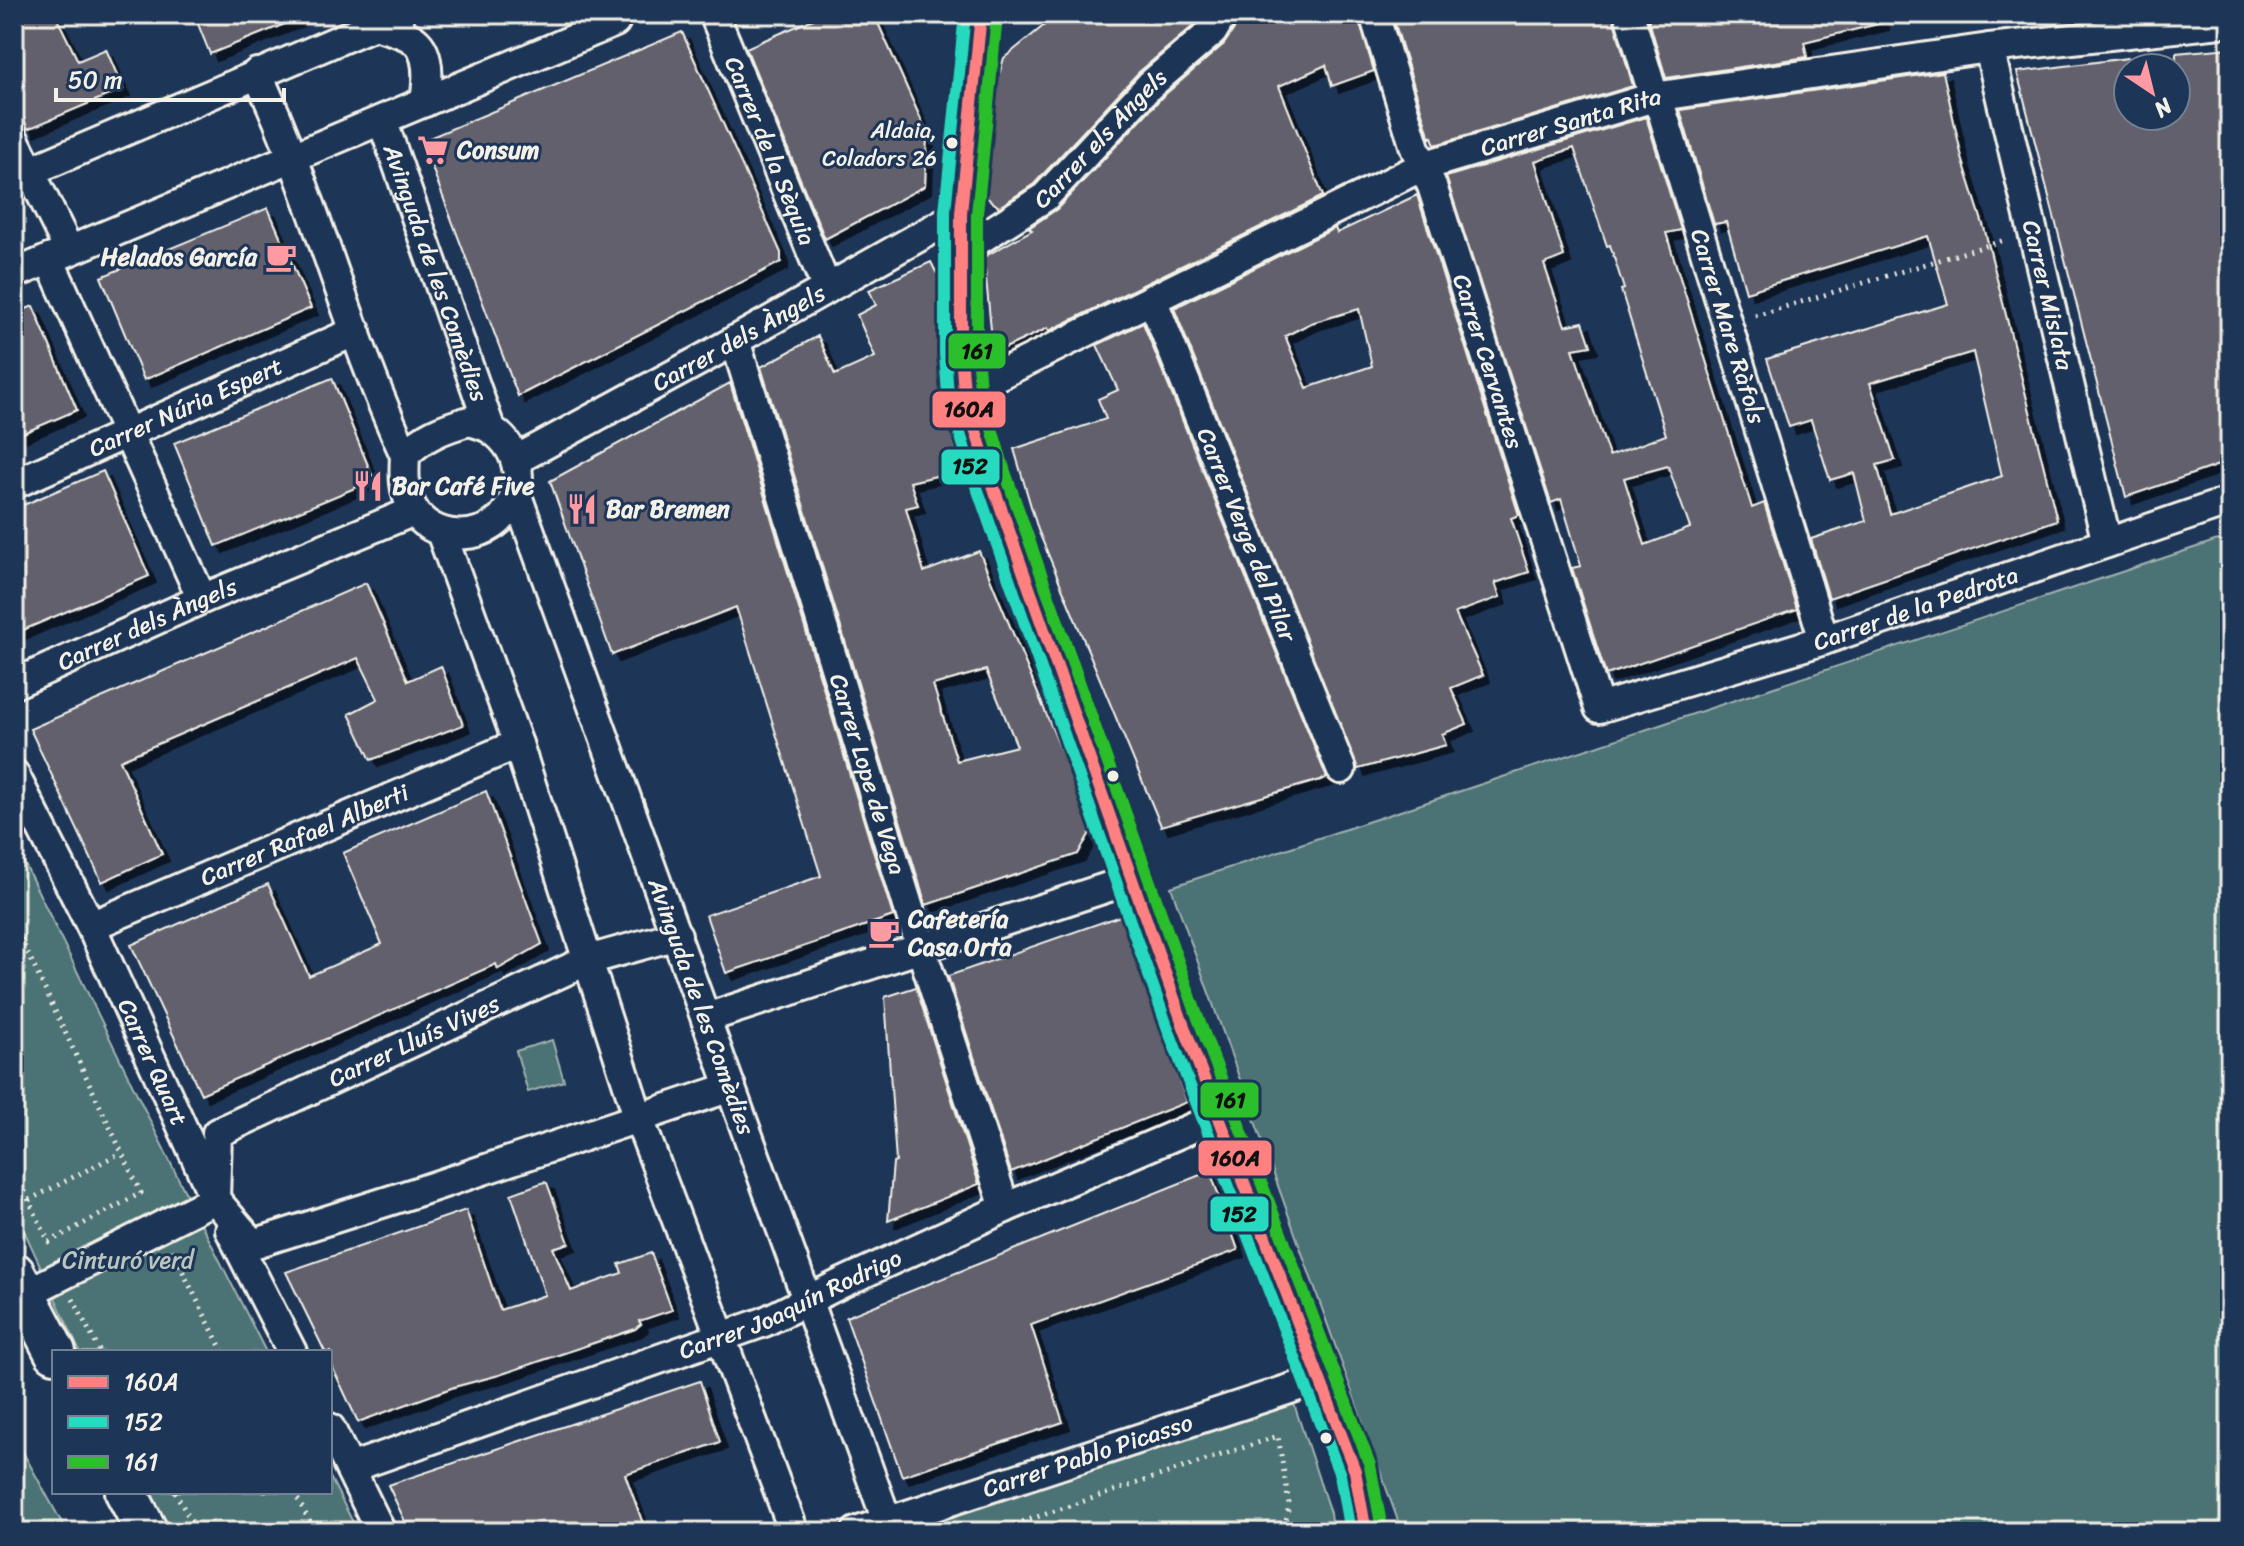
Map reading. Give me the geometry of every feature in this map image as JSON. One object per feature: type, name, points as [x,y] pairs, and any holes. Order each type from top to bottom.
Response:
[{"type":"street","points":[[14,274],[615,22],[619,14]]},
{"type":"street","name":"Carrer de la Sèquia","points":[[714,14],[827,289]]},
{"type":"street","points":[[981,14],[962,232],[961,354],[964,392],[990,477],[1183,1024],[1355,1471],[1364,1522]]},
{"type":"street","name":"Carrer els Àngels","points":[[962,232],[1045,197],[1150,85],[1213,31],[1223,14]]},
{"type":"street","name":"Carrer Cervantes","points":[[1374,14],[1599,708]]},
{"type":"street","name":"Carrer Mare Ràfols","points":[[1629,14],[1654,97],[1662,111],[1824,640]]},
{"type":"street","points":[[22,174],[382,18],[413,38],[423,54],[429,76],[425,102]]},
{"type":"street","name":"Carrer Santa Rita","points":[[964,392],[1423,166],[1654,97],[1989,48],[2230,22]]},
{"type":"street","name":"Carrer Mislata","points":[[1989,48],[2107,543]]},
{"type":"street","points":[[257,73],[405,455],[404,486],[414,511],[432,528],[464,535],[481,530],[503,517],[516,493],[516,460],[506,442],[490,428],[469,421],[444,428],[418,442],[405,455]]},
{"type":"street","name":"Avinguda de les Comèdies","points":[[382,120],[490,428]]},
{"type":"street","points":[[14,139],[22,174],[59,255],[128,434],[202,599]]},
{"type":"street","name":"Carrer dels Àngels","points":[[516,460],[827,289],[962,232]]},
{"type":"street","name":"Carrer Verge del Pilar","points":[[1152,299],[1341,769]]},
{"type":"street","name":"Carrer Núria Espert","points":[[14,484],[356,331]]},
{"type":"street","name":"Carrer Lope de Vega","points":[[735,340],[921,948],[1005,1208]]},
{"type":"street","name":"Avinguda de les Comèdies","points":[[516,493],[887,1521]]},
{"type":"street","name":"Carrer de la Pedrota","points":[[1599,708],[1824,640],[2230,501]]},
{"type":"street","name":"Carrer dels Àngels","points":[[14,684],[202,599],[414,511]]},
{"type":"street","points":[[441,532],[518,744],[639,1119],[794,1532]]},
{"type":"street","name":"Carrer Rafael Alberti","points":[[91,926],[518,744]]},
{"type":"street","name":"Carrer Quart","points":[[14,774],[91,926],[215,1199],[291,1350]]},
{"type":"street","points":[[706,1018],[1133,879]]},
{"type":"street","name":"Carrer Lluís Vives","points":[[215,1199],[217,1133],[588,960],[677,935]]},
{"type":"street","points":[[54,1350],[19,1283],[215,1199],[253,1244],[731,1087]]},
{"type":"street","name":"Carrer Joaquín Rodrigo","points":[[350,1468],[722,1339],[1005,1208],[1220,1116]]},
{"type":"street","name":"Carrer Pablo Picasso","points":[[856,1532],[1320,1379]]},
{"type":"street","points":[[332,1432],[381,1532]]},
{"type":"street","points":[[127,1494],[147,1532]]},
{"type":"path","points":[[1727,325],[2033,231]]},
{"type":"path","points":[[14,924],[141,1193],[49,1242],[14,1170]]},
{"type":"path","points":[[14,957],[27,951]]},
{"type":"path","points":[[29,1200],[121,1153]]},
{"type":"path","points":[[157,1256],[172,1249],[222,1350]]},
{"type":"path","points":[[87,1291],[72,1298],[99,1350]]},
{"type":"path","points":[[992,1532],[1278,1436],[1289,1504],[1284,1532]]},
{"type":"path","points":[[176,1494],[197,1532]]},
{"type":"path","points":[[295,1494],[315,1532]]},
{"type":"green space","points":[[2230,536],[2230,1532],[1402,1532],[1171,887]]},
{"type":"green space","name":"Cinturó verd","points":[[14,842],[265,1350],[79,1350],[14,1209]]},
{"type":"green space","points":[[552,1040],[564,1081],[528,1092],[516,1051]]},
{"type":"green space","points":[[1294,1404],[1330,1513],[1332,1532],[902,1532]]},
{"type":"green space","points":[[14,1436],[67,1532],[14,1532]]},
{"type":"green space","points":[[332,1481],[358,1532],[168,1532],[147,1494],[332,1494]]},
{"type":"building","points":[[14,14],[55,14],[78,61],[106,49],[123,89],[28,129],[14,94]]},
{"type":"building","points":[[194,14],[307,14],[307,15],[210,54]]},
{"type":"building","points":[[825,14],[874,14],[927,133],[925,186],[825,239],[746,48]]},
{"type":"building","points":[[1058,14],[1203,14],[1200,20],[1138,73],[1034,184],[999,207],[986,197],[997,82],[1004,58]]},
{"type":"building","points":[[1240,14],[1357,14],[1374,71],[1332,86],[1326,65],[1279,86],[1323,196],[1049,331],[1048,328],[1005,348],[992,340],[984,257],[1032,230],[1029,228],[1057,209],[1162,97],[1224,44],[1238,23]]},
{"type":"building","points":[[1392,14],[1612,14],[1633,86],[1435,145],[1430,138]]},
{"type":"building","points":[[1647,14],[1881,14],[1882,23],[1804,42],[1807,57],[1666,78]]},
{"type":"building","points":[[682,32],[781,253],[781,262],[518,396],[422,141]]},
{"type":"building","points":[[2230,48],[2230,461],[2126,497],[2017,72],[2112,60],[2112,132],[2192,132],[2192,52],[2187,52]]},
{"type":"building","points":[[1943,72],[1962,158],[1985,231],[2057,520],[1829,598],[1811,539],[1866,521],[1854,473],[1830,480],[1811,420],[1789,427],[1767,359],[1948,304],[1928,236],[1746,292],[1726,222],[1714,224],[1680,110]],"holes":[[[1973,352],[2002,476],[1890,514],[1877,465],[1895,460],[1870,383]]]},
{"type":"building","points":[[1646,117],[1681,230],[1666,233],[1752,508],[1764,503],[1797,609],[1606,675],[1572,568],[1581,566],[1561,499],[1551,503],[1446,177]],"holes":[[[1574,148],[1607,246],[1610,245],[1666,435],[1609,456],[1573,349],[1591,346],[1583,322],[1565,326],[1544,264],[1564,256],[1535,161]],[[1668,466],[1690,528],[1645,545],[1624,478]]]},
{"type":"building","points":[[1417,195],[1519,515],[1511,518],[1529,572],[1495,583],[1500,597],[1455,613],[1483,675],[1451,688],[1467,724],[1442,734],[1446,745],[1358,769],[1174,308],[1335,228],[1337,233]],"holes":[[[1359,309],[1372,366],[1307,388],[1285,336],[1311,323]]]},
{"type":"building","points":[[268,208],[311,308],[144,380],[101,277]]},
{"type":"building","points":[[931,262],[938,276],[941,394],[962,470],[910,482],[918,505],[906,508],[924,572],[979,551],[1064,757],[1091,831],[1078,854],[926,905],[761,367],[818,336],[835,375],[875,357],[857,315],[876,305],[869,290]],"holes":[[[986,670],[1017,746],[957,761],[933,685]]]},
{"type":"building","points":[[33,306],[77,410],[14,437],[14,314]]},
{"type":"building","points":[[1143,323],[1327,778],[1161,826],[1038,530],[1014,449],[1106,419],[1098,399],[1118,390],[1097,345]]},
{"type":"building","points":[[332,378],[374,480],[216,546],[174,443]]},
{"type":"building","points":[[730,383],[893,916],[726,973],[706,915],[821,876],[736,607],[612,655],[550,481]]},
{"type":"building","points":[[103,471],[149,576],[14,634],[14,509]]},
{"type":"building","points":[[366,583],[408,681],[441,666],[463,725],[371,760],[349,714],[378,699],[358,658],[120,760],[162,854],[102,882],[30,729]]},
{"type":"building","points":[[486,791],[542,944],[498,969],[496,964],[201,1094],[131,945],[268,884],[309,976],[382,944],[343,853]]},
{"type":"building","points":[[1120,916],[1187,1102],[1011,1172],[948,976]]},
{"type":"building","points":[[916,987],[979,1184],[888,1221],[893,1163],[896,1162],[885,997]]},
{"type":"building","points":[[1210,1171],[1238,1250],[1031,1325],[1063,1422],[902,1476],[846,1317]]},
{"type":"building","points":[[547,1183],[569,1243],[553,1248],[571,1291],[622,1273],[619,1264],[651,1253],[672,1310],[639,1321],[641,1324],[635,1329],[454,1387],[358,1422],[332,1366],[332,1350],[324,1350],[286,1272],[466,1210],[500,1310],[545,1295],[511,1194]]},
{"type":"building","points":[[700,1381],[720,1442],[625,1474],[646,1532],[410,1532],[388,1485]]},
{"type":"transit line","name":"152","points":[[965,14],[945,211],[948,395],[975,482],[1168,1029],[1340,1475],[1350,1532]]},
{"type":"transit line","name":"160A","points":[[981,14],[961,213],[964,392],[990,477],[1183,1024],[1355,1471],[1366,1532]]},
{"type":"transit line","name":"161","points":[[997,16],[977,214],[980,389],[1005,472],[1198,1018],[1370,1465],[1382,1529]]},
{"type":"place","name":"Aldaia, Coladors 26","points":[[952,143]]},
{"type":"place","name":"Consum","points":[[433,150]]},
{"type":"place","name":"Helados García","points":[[281,257]]},
{"type":"place","name":"Bar Café Five","points":[[368,486]]},
{"type":"place","name":"Bar Bremen","points":[[582,509]]},
{"type":"place","name":"Cafetería Casa Orta","points":[[884,933]]}]
